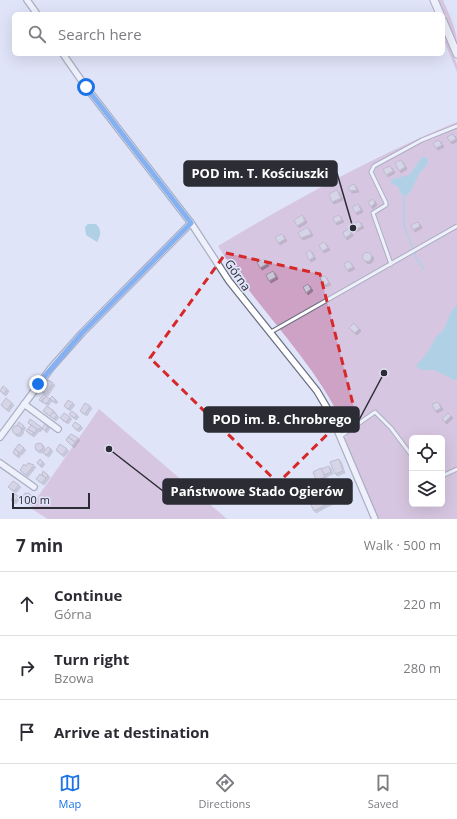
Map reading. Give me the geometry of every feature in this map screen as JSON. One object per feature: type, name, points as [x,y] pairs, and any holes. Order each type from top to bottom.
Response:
[{"type":"street","points":[[27,0],[36,12]]},
{"type":"street","points":[[434,0],[439,12]]},
{"type":"street","points":[[445,26],[457,54]]},
{"type":"street","name":"Górna","points":[[64,56],[86,87],[191,223],[228,281],[271,332],[317,391],[341,436],[375,519]]},
{"type":"street","points":[[0,437],[43,377],[82,333],[191,223]]},
{"type":"street","points":[[24,404],[58,428]]},
{"type":"street","points":[[0,463],[34,487]]},
{"type":"lane","points":[[391,264],[373,212],[386,205],[386,203],[371,172],[374,166],[422,140],[457,126]]},
{"type":"lane","points":[[271,332],[391,264],[410,251],[457,226]]},
{"type":"lane","points":[[341,436],[375,412],[391,428],[409,452]]},
{"type":"lane","points":[[445,475],[457,469]]},
{"type":"highlighted area","points":[[226,253],[320,274],[354,408],[278,483],[150,358]]},
{"type":"shaded area","points":[[438,0],[443,0],[456,33],[457,45],[445,17],[445,12],[443,12]]},
{"type":"shaded area","points":[[445,35],[457,64],[457,72],[445,43]]},
{"type":"shaded area","points":[[457,122],[457,519],[378,519],[345,438],[347,434],[321,385],[305,361],[251,293],[218,246],[276,212],[395,149]]},
{"type":"shaded area","points":[[99,409],[227,519],[48,519],[30,508]]},
{"type":"water","points":[[424,156],[428,159],[427,164],[420,172],[409,193],[406,196],[402,195],[398,187],[391,183],[392,179],[409,175]]},
{"type":"water","points":[[88,224],[96,224],[100,230],[100,235],[97,242],[86,235],[85,227]]},
{"type":"water","points":[[457,304],[457,380],[455,380],[434,370],[421,370],[416,366],[427,353],[436,337],[444,329],[451,312]]},
{"type":"building","points":[[453,134],[456,139],[450,142],[447,137]]},
{"type":"building","points":[[439,140],[442,145],[436,148],[433,143]]},
{"type":"building","points":[[401,160],[405,167],[399,171],[395,163]]},
{"type":"building","points":[[390,166],[393,171],[386,175],[383,169]]},
{"type":"building","points":[[354,184],[357,190],[350,191],[348,187]]},
{"type":"building","points":[[337,190],[341,198],[332,202],[329,194]]},
{"type":"building","points":[[373,199],[375,203],[371,207],[368,202]]},
{"type":"building","points":[[358,204],[361,210],[355,213],[352,207]]},
{"type":"building","points":[[302,215],[305,221],[297,226],[294,220]]},
{"type":"building","points":[[339,215],[342,220],[335,223],[333,218]]},
{"type":"building","points":[[359,221],[362,226],[354,230],[352,225]]},
{"type":"building","points":[[418,222],[420,226],[413,230],[411,225]]},
{"type":"building","points":[[308,228],[311,234],[301,238],[298,233]]},
{"type":"building","points":[[349,229],[351,234],[345,238],[343,232]]},
{"type":"building","points":[[282,234],[285,239],[278,243],[275,237]]},
{"type":"building","points":[[324,242],[328,248],[322,251],[319,245]]},
{"type":"building","points":[[310,250],[314,257],[309,260],[306,253]]},
{"type":"building","points":[[365,253],[369,253],[371,257],[369,261],[365,261],[363,259],[363,255]]},
{"type":"building","points":[[264,259],[267,264],[260,268],[257,262]]},
{"type":"building","points":[[349,261],[353,267],[347,270],[344,264]]},
{"type":"building","points":[[273,271],[276,277],[269,281],[266,275]]},
{"type":"building","points":[[325,276],[329,283],[324,285],[320,278]]},
{"type":"building","points":[[308,284],[311,289],[306,293],[303,287]]},
{"type":"building","points":[[354,323],[359,329],[355,333],[349,328]]},
{"type":"building","points":[[48,380],[53,383],[46,394],[40,390]]},
{"type":"building","points":[[3,386],[7,389],[4,394],[0,391]]},
{"type":"building","points":[[44,394],[46,396],[41,401],[39,400]]},
{"type":"building","points":[[46,396],[50,399],[46,404],[42,401]]},
{"type":"building","points":[[52,396],[56,400],[54,402],[50,399]]},
{"type":"building","points":[[6,398],[12,403],[7,410],[1,405]]},
{"type":"building","points":[[68,400],[73,403],[68,409],[64,406]]},
{"type":"building","points":[[438,402],[441,408],[435,411],[432,404]]},
{"type":"building","points":[[85,403],[90,406],[85,414],[80,411]]},
{"type":"building","points":[[47,406],[54,411],[50,416],[43,411]]},
{"type":"building","points":[[72,411],[77,415],[74,418],[69,414]]},
{"type":"building","points":[[53,412],[57,415],[54,419],[50,416]]},
{"type":"building","points":[[64,413],[70,417],[66,422],[60,418]]},
{"type":"building","points":[[448,413],[451,416],[445,422],[442,419]]},
{"type":"building","points":[[30,419],[41,427],[38,430],[28,423]]},
{"type":"building","points":[[19,422],[24,426],[22,429],[17,425]]},
{"type":"building","points":[[75,422],[81,426],[77,430],[72,426]]},
{"type":"building","points":[[45,424],[48,426],[45,431],[42,428]]},
{"type":"building","points":[[31,425],[37,429],[34,433],[28,429]]},
{"type":"building","points":[[15,426],[19,426],[21,430],[19,434],[15,434],[13,432],[13,428]]},
{"type":"building","points":[[28,429],[34,433],[32,435],[26,431]]},
{"type":"building","points":[[71,434],[78,438],[75,442],[68,437]]},
{"type":"building","points":[[68,437],[75,442],[72,446],[66,440]]},
{"type":"building","points":[[37,443],[41,443],[43,447],[41,451],[37,451],[35,449],[35,445]]},
{"type":"building","points":[[19,444],[24,448],[20,453],[15,449]]},
{"type":"building","points":[[60,444],[67,449],[62,455],[56,450]]},
{"type":"building","points":[[48,447],[51,449],[47,455],[43,453]]},
{"type":"building","points":[[15,449],[19,453],[17,456],[13,453]]},
{"type":"building","points":[[40,459],[43,462],[40,466],[37,463]]},
{"type":"building","points":[[339,459],[343,471],[335,474],[330,462]]},
{"type":"building","points":[[28,463],[34,465],[26,475],[20,470],[24,464],[26,466]]},
{"type":"building","points":[[329,466],[331,472],[324,475],[321,469]]},
{"type":"building","points":[[321,468],[325,477],[316,480],[313,472]]},
{"type":"building","points":[[43,471],[48,475],[46,478],[42,475]]},
{"type":"building","points":[[40,474],[46,478],[42,483],[36,479]]},
{"type":"building","points":[[13,481],[19,485],[14,491],[8,487]]},
{"type":"building","points":[[313,482],[325,505],[314,511],[302,487]]},
{"type":"building","points":[[27,493],[32,498],[27,503],[22,498]]},
{"type":"building","points":[[15,494],[18,496],[14,502],[11,500]]},
{"type":"building","points":[[330,495],[334,501],[325,505],[322,499]]},
{"type":"waterway","points":[[404,196],[404,226],[413,248]]},
{"type":"waterway","points":[[415,252],[416,258],[424,269]]},
{"type":"place","name":"POD im. T. Kościuszki","points":[[353,228]]},
{"type":"place","name":"POD im. B. Chrobrego","points":[[384,373]]},
{"type":"place","name":"Państwowe Stado Ogierów","points":[[109,449]]},
{"type":"route","points":[[38,384],[82,333],[191,223],[86,87]]}]
